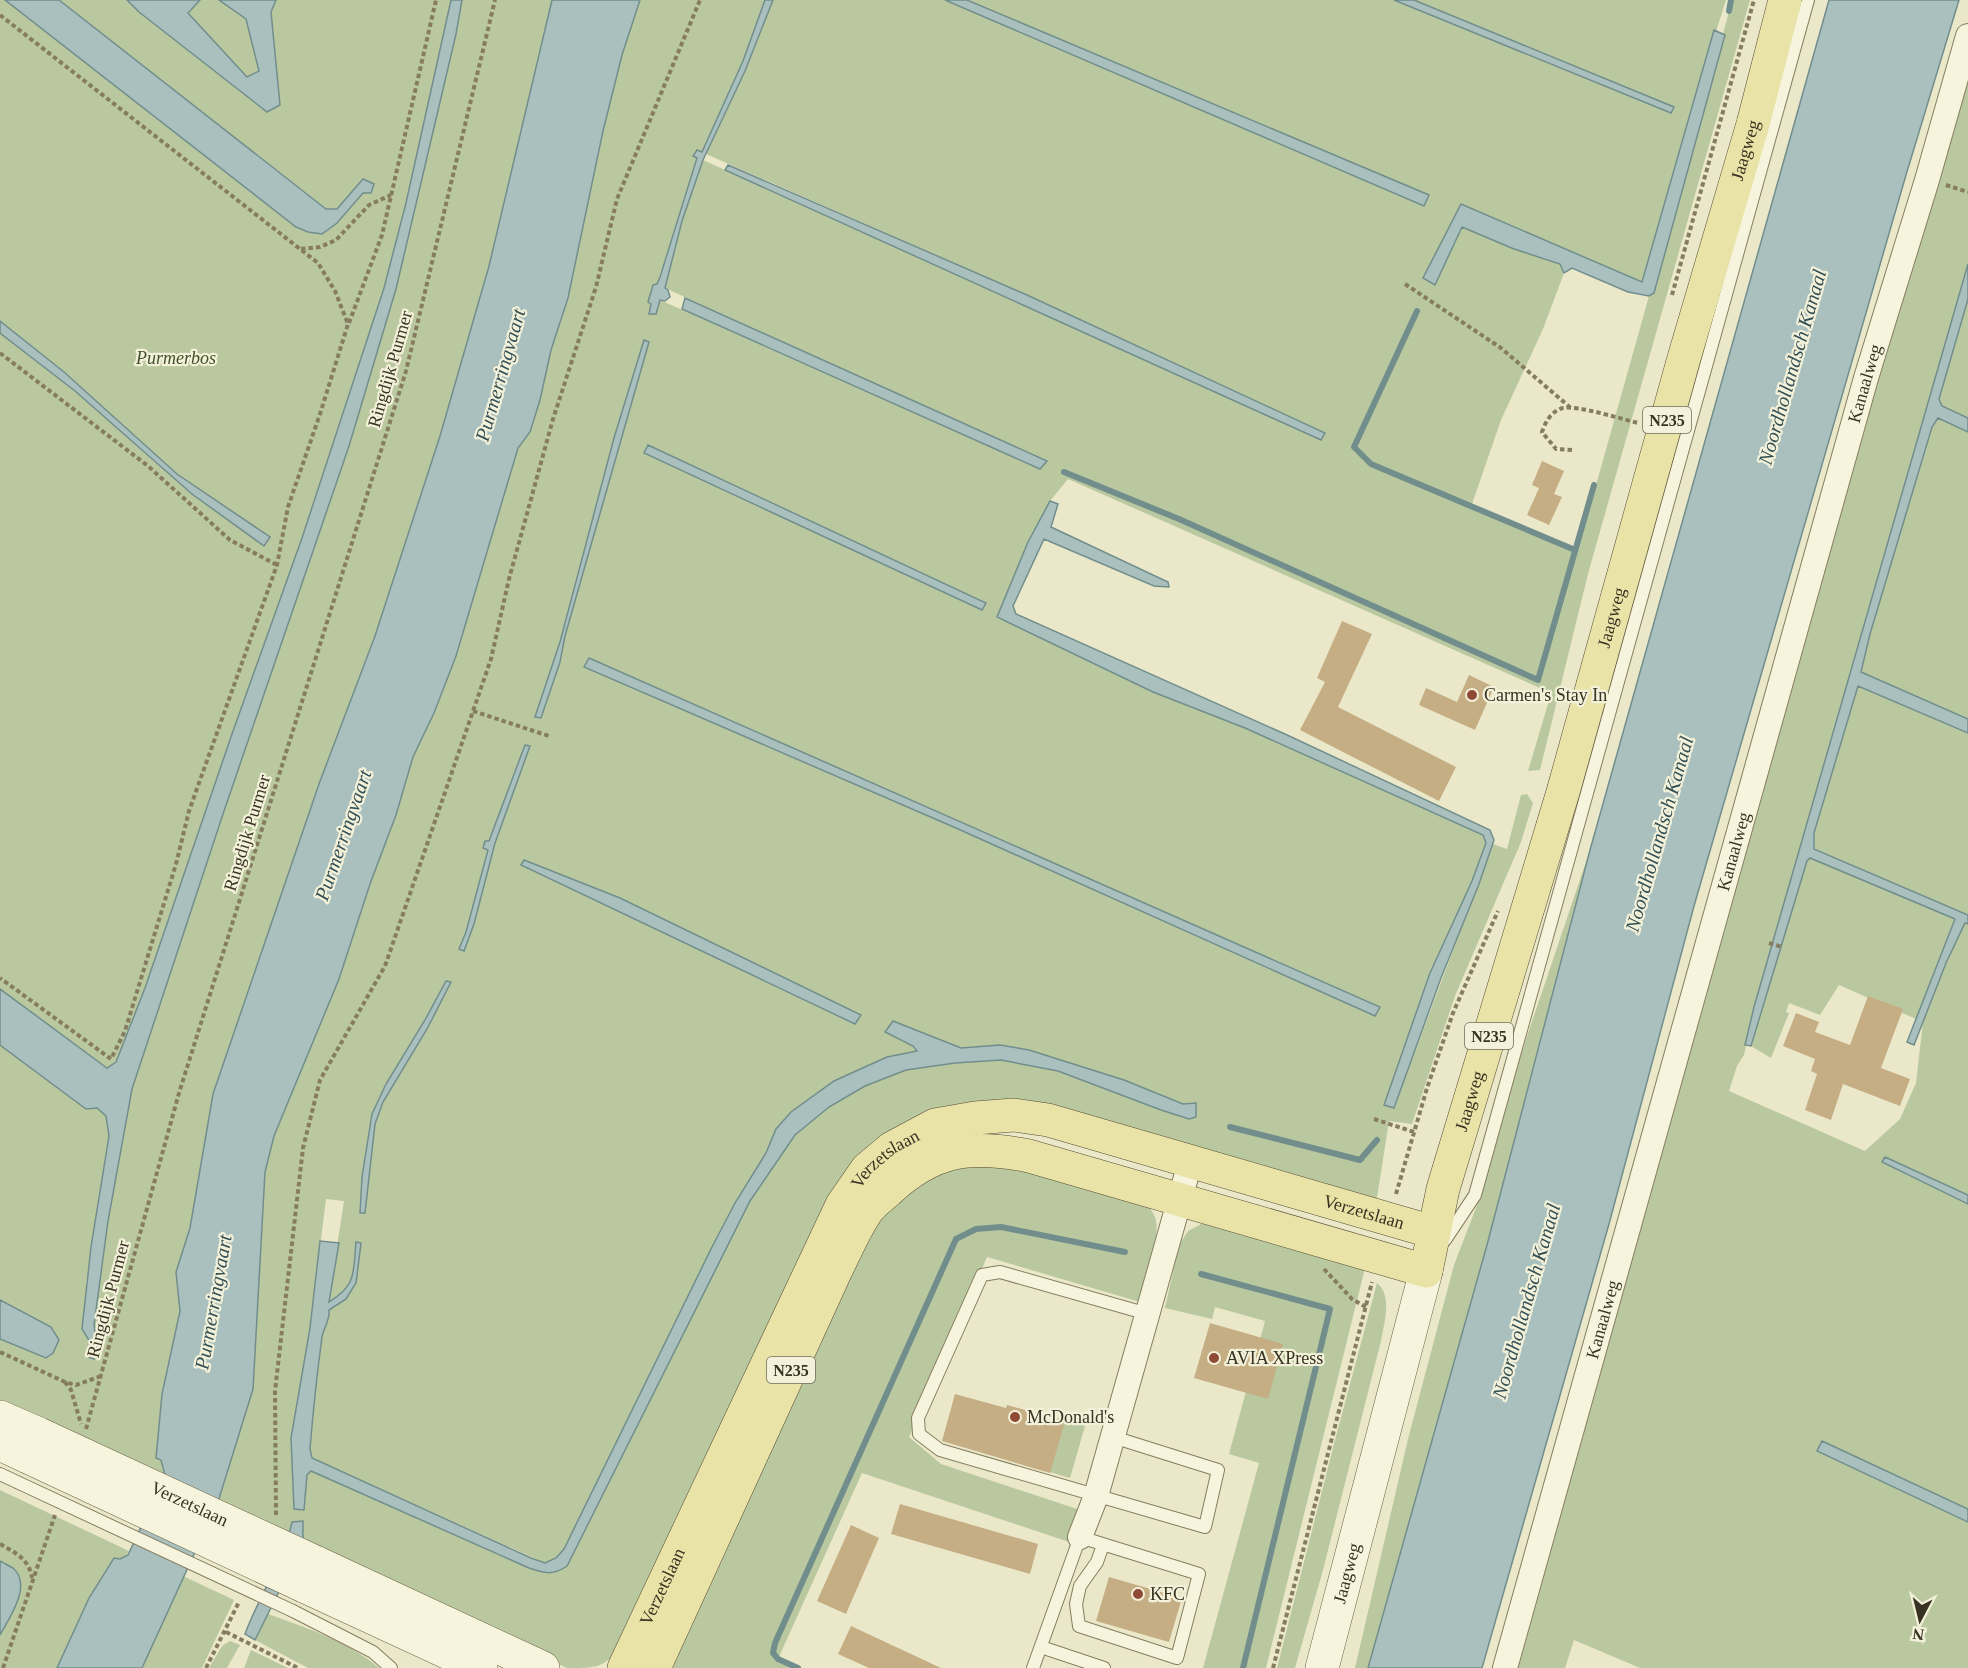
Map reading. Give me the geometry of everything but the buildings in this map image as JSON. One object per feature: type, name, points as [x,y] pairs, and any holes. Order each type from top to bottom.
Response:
[{"type":"main road","name":"Jaagweg","points":[[1322,1668],[1426,1271],[1444,1228],[1443,1189],[1560,802],[1647,422],[1753,124],[1785,0]]},
{"type":"main road","name":"Verzetslaan","points":[[624,1668],[842,1205],[867,1169],[892,1148],[934,1125],[975,1118],[1014,1115],[1048,1120],[1388,1220],[1444,1228]]},
{"type":"main road","name":"Verzetslaan","points":[[654,1668],[837,1268],[866,1212],[907,1173],[934,1158],[968,1151],[999,1150],[1029,1156],[1426,1271]]},
{"type":"main road","name":"Verzetslaan","points":[[0,1416],[15,1461],[481,1668]]},
{"type":"main road","name":"Verzetslaan","points":[[303,1589],[444,1668]]},
{"type":"main road","name":"Verzetslaan","points":[[303,1589],[543,1668]]},
{"type":"street","name":"Kanaalweg","points":[[1504,1668],[1866,378],[1928,180],[1968,36]]},
{"type":"street","points":[[1080,1537],[1096,1496],[1190,1163]]},
{"type":"lane","name":"Jaagweg","points":[[1444,1228],[1475,1195],[1808,0]]},
{"type":"lane","points":[[1113,1437],[1218,1470],[1205,1527],[940,1450],[919,1434],[918,1418],[982,1275],[1000,1272],[1148,1314]]},
{"type":"lane","name":"Verzetslaan","points":[[15,1461],[303,1589]]},
{"type":"lane","points":[[1033,1668],[1080,1537],[1199,1574],[1177,1658],[1080,1626],[1076,1604],[1080,1586],[1097,1562],[1103,1545]]},
{"type":"lane","points":[[303,1589],[391,1668]]},
{"type":"lane","points":[[1041,1647],[1104,1668]]},
{"type":"path","points":[[0,978],[111,1059],[129,1020],[176,864],[189,811],[277,565],[288,507],[321,414],[348,324],[382,235],[436,0]]},
{"type":"path","name":"Ringdijk Purmer","points":[[65,1382],[71,1390],[84,1434],[179,1093],[406,371],[495,0]]},
{"type":"path","points":[[276,1520],[275,1390],[303,1148],[320,1080],[385,966],[491,659],[509,579],[553,419],[596,287],[617,199],[700,0]]},
{"type":"path","points":[[1671,301],[1754,0]]},
{"type":"path","points":[[0,15],[318,263],[335,291],[348,324]]},
{"type":"path","points":[[301,249],[320,248],[336,240],[369,205],[392,195]]},
{"type":"path","points":[[1406,284],[1501,348],[1572,409]]},
{"type":"path","points":[[0,353],[147,466],[230,540],[277,565]]},
{"type":"path","points":[[1572,450],[1556,449],[1542,432],[1547,419],[1562,408],[1588,410],[1647,422]]},
{"type":"path","points":[[473,711],[549,736]]},
{"type":"path","points":[[1388,1220],[1453,1013],[1499,908]]},
{"type":"path","points":[[1769,943],[1782,947]]},
{"type":"path","points":[[1374,1119],[1414,1132]]},
{"type":"path","points":[[1273,1668],[1379,1257]]},
{"type":"path","points":[[0,1352],[65,1382],[76,1384],[87,1382],[102,1375]]},
{"type":"path","points":[[3,1668],[57,1510]]},
{"type":"path","points":[[0,1544],[27,1561],[32,1579]]},
{"type":"path","points":[[206,1668],[240,1601]]},
{"type":"path","points":[[226,1632],[298,1668]]},
{"type":"green space","name":"Purmerbos","points":[[0,0],[5,0],[295,227],[308,232],[337,223],[363,193],[363,179],[337,209],[327,209],[59,0],[128,0],[188,12],[200,0],[219,0],[246,19],[271,12],[276,0],[451,0],[406,203],[384,288],[302,538],[145,988],[116,1062],[108,1068],[0,989]]},
{"type":"green space","points":[[462,0],[552,0],[489,266],[440,436],[375,636],[319,784],[213,1094],[190,1228],[176,1272],[180,1311],[162,1394],[156,1458],[161,1460],[165,1474],[0,1404],[0,1339],[46,1358],[51,1327],[0,1300],[0,1045],[86,1109],[97,1108],[106,1116],[109,1136],[86,1283],[97,1345],[94,1325],[108,1221],[132,1089],[349,446],[396,289]]},
{"type":"green space","points":[[640,0],[765,0],[743,61],[702,153],[693,156],[697,158],[657,284],[660,300],[1040,469],[1046,461],[665,288],[682,221],[703,160],[1322,439],[1027,295],[706,154],[745,71],[773,0],[945,0],[1424,205],[967,0],[1394,0],[1520,51],[1495,34],[1414,0],[1726,0],[1687,123],[1642,282],[1461,205],[1435,285],[1462,227],[1514,249],[1560,264],[1564,273],[1543,329],[1501,420],[1472,504],[1577,553],[1649,296],[1654,292],[1732,0],[1750,0],[1588,574],[1540,770],[1528,771],[1550,697],[1540,688],[1068,479],[1050,501],[1028,542],[997,617],[1153,692],[1245,728],[1483,835],[1486,843],[1472,881],[1430,973],[1385,1105],[1394,1108],[1493,844],[1507,849],[1521,795],[1527,794],[1533,803],[1521,842],[1455,996],[1412,1124],[1389,1121],[1376,1204],[1203,1157],[934,1117],[624,1646],[610,1659],[594,1667],[567,1668],[218,1502],[253,1389],[265,1172],[274,1136],[339,979],[370,884],[396,815],[413,757],[456,656],[518,448],[530,432],[551,350],[568,298],[603,131],[622,55]],"holes":[[[644,340],[648,342],[565,636],[560,662],[536,717],[560,642],[614,438]],[[648,445],[986,603],[982,610],[645,453]],[[588,658],[1379,1007],[1374,1016],[956,828],[584,667]],[[530,746],[495,843],[474,924],[459,949],[466,932],[488,850],[485,841],[489,841]],[[521,865],[861,1016],[854,1024]],[[446,981],[451,983],[427,1029],[383,1102],[375,1124],[360,1213],[362,1177],[372,1114],[386,1084]],[[893,1022],[961,1048],[1000,1045],[1029,1050],[1124,1080],[1183,1104],[1195,1103],[1196,1116],[1161,1110],[1058,1071],[1001,1060],[955,1063],[906,1070],[865,1086],[829,1107],[795,1135],[750,1201],[567,1566],[540,1572],[529,1568],[311,1471],[307,1475],[304,1509],[291,1438],[310,1328],[326,1199],[344,1201],[328,1303],[349,1284],[352,1277],[356,1242],[361,1244],[356,1283],[346,1299],[329,1310],[322,1337],[311,1436],[312,1458],[545,1563],[556,1558],[564,1549],[712,1247],[735,1203],[766,1153],[776,1129],[887,1057],[917,1051],[913,1046],[886,1032]]]},
{"type":"green space","points":[[1968,71],[1968,264],[1754,1007],[1744,1055],[1737,1066],[1729,1091],[1865,1151],[1900,1119],[1916,1083],[1923,1022],[1946,962],[1965,923],[1968,924],[1968,1195],[1885,1157],[1882,1162],[1968,1204],[1968,1509],[1822,1441],[1817,1451],[1968,1522],[1968,1668],[1640,1668],[1574,1640],[1565,1668],[1500,1668]]},
{"type":"green space","points":[[1968,299],[1968,418],[1942,406],[1939,399]]},
{"type":"green space","points":[[1938,418],[1968,432],[1968,719],[1861,673],[1870,634],[1932,427]]},
{"type":"green space","points":[[1858,685],[1968,733],[1968,915],[1814,848],[1814,832]]},
{"type":"green space","points":[[1590,850],[1487,1245],[1368,1668],[1355,1668],[1408,1439],[1454,1265],[1479,1200],[1515,1072]]},
{"type":"green space","points":[[1811,857],[1956,919],[1916,1019],[1839,985],[1820,1015],[1789,1003],[1786,1012],[1789,1013],[1771,1058],[1751,1046],[1807,860]]},
{"type":"green space","points":[[979,1159],[1148,1204],[1157,1225],[1155,1247],[1140,1302],[987,1257],[909,1437],[941,1464],[1083,1511],[1072,1543],[862,1473],[778,1659],[797,1668],[664,1668],[872,1218],[919,1175]]},
{"type":"green space","points":[[1203,1223],[1365,1268],[1266,1668],[1203,1668],[1259,1463],[1229,1454],[1265,1321],[1215,1307],[1212,1319],[1165,1308],[1179,1245],[1188,1231]]},
{"type":"green space","points":[[1377,1283],[1385,1295],[1384,1326],[1323,1570],[1295,1668],[1277,1668],[1335,1440]]},
{"type":"green space","points":[[1051,1416],[1085,1426],[1070,1478],[1036,1468]]},
{"type":"green space","points":[[0,1490],[129,1551],[123,1558],[114,1558],[89,1598],[57,1668],[0,1668],[0,1635],[21,1590],[14,1569],[0,1561]]},
{"type":"green space","points":[[183,1576],[234,1600],[202,1668],[142,1668]]},
{"type":"green space","points":[[268,1614],[340,1643],[379,1668],[308,1668],[255,1640]]},
{"type":"green space","points":[[230,1641],[240,1645],[227,1668],[209,1668],[222,1646]]},
{"type":"green space","points":[[251,1650],[288,1668],[244,1668]]},
{"type":"water","points":[[5,0],[59,0],[326,209],[337,209],[363,179],[374,184],[371,193],[363,193],[337,223],[322,234],[296,227]]},
{"type":"water","points":[[127,0],[200,0],[188,13],[247,77],[259,71],[246,19],[219,0],[276,0],[271,12],[280,105],[267,112],[139,12]]},
{"type":"water","points":[[451,0],[462,0],[456,34],[396,289],[349,446],[132,1089],[108,1221],[94,1325],[97,1346],[94,1359],[88,1357],[92,1345],[82,1329],[91,1247],[109,1136],[106,1116],[97,1108],[86,1109],[0,1045],[0,989],[107,1068],[116,1062],[145,988],[302,538],[384,288],[406,203]]},
{"type":"water","name":"Purmerringvaart","points":[[552,0],[640,0],[622,55],[603,131],[568,298],[551,350],[530,432],[518,448],[456,656],[434,713],[413,757],[396,815],[370,884],[339,979],[274,1136],[265,1172],[253,1389],[218,1502],[142,1668],[57,1668],[89,1598],[114,1558],[120,1559],[128,1555],[165,1475],[161,1460],[156,1458],[162,1394],[180,1311],[176,1272],[190,1228],[213,1094],[319,784],[375,636],[440,436],[489,266]]},
{"type":"water","points":[[765,0],[773,0],[745,71],[703,160],[682,221],[665,288],[670,297],[665,301],[660,300],[656,314],[649,314],[651,304],[648,302],[653,285],[657,284],[660,277],[697,158],[693,156],[697,150],[702,152],[743,61]]},
{"type":"water","points":[[945,0],[967,0],[1429,195],[1424,206]]},
{"type":"water","points":[[1394,0],[1414,0],[1674,107],[1671,113]]},
{"type":"water","name":"Noordhollandsch Kanaal","points":[[1829,0],[1959,0],[1694,906],[1609,1224],[1482,1668],[1368,1668],[1487,1245],[1590,850]]},
{"type":"water","points":[[1714,30],[1725,35],[1654,293],[1649,296],[1628,292],[1572,268],[1564,273],[1560,264],[1514,249],[1462,227],[1435,285],[1423,278],[1461,204],[1642,282]]},
{"type":"water","points":[[728,165],[1027,295],[1325,433],[1321,440],[725,170]]},
{"type":"water","points":[[1968,264],[1968,299],[1939,399],[1942,406],[1968,418],[1968,432],[1938,418],[1932,427],[1870,634],[1861,672],[1968,719],[1968,733],[1858,686],[1814,833],[1814,849],[1968,915],[1968,924],[1965,923],[1946,963],[1914,1045],[1907,1042],[1955,919],[1810,858],[1807,861],[1751,1046],[1745,1045],[1754,1007]]},
{"type":"water","points":[[685,298],[1047,461],[1040,469],[682,309]]},
{"type":"water","points":[[0,321],[64,372],[177,474],[270,537],[264,546],[192,494],[75,391],[0,333]]},
{"type":"water","points":[[644,340],[649,342],[565,636],[560,662],[541,718],[535,717],[560,642],[614,438]]},
{"type":"water","points":[[648,445],[986,603],[982,610],[644,453]]},
{"type":"water","points":[[1050,501],[1058,504],[1051,527],[1168,582],[1169,587],[1154,586],[1044,539],[1013,606],[1016,614],[1285,734],[1490,830],[1494,840],[1479,884],[1441,978],[1394,1108],[1384,1105],[1430,973],[1472,881],[1486,843],[1483,835],[1245,728],[1153,692],[997,617],[1028,542]]},
{"type":"water","points":[[589,658],[1380,1007],[1375,1016],[956,828],[584,667]]},
{"type":"water","points":[[525,745],[530,746],[495,843],[474,924],[464,951],[459,949],[466,932],[488,850],[483,848],[485,841],[489,841]]},
{"type":"water","points":[[524,860],[620,898],[861,1015],[855,1024],[521,865]]},
{"type":"water","points":[[446,981],[451,982],[427,1029],[383,1102],[375,1124],[365,1213],[360,1213],[362,1177],[372,1114],[386,1084]]},
{"type":"water","points":[[893,1021],[961,1048],[1000,1045],[1029,1050],[1124,1080],[1183,1104],[1196,1103],[1196,1117],[1189,1119],[1161,1110],[1058,1071],[1001,1060],[955,1063],[906,1070],[865,1086],[829,1107],[795,1135],[750,1201],[567,1566],[557,1571],[544,1572],[529,1568],[311,1471],[307,1475],[304,1510],[294,1509],[291,1438],[310,1328],[320,1241],[339,1243],[329,1302],[349,1284],[354,1270],[356,1242],[361,1243],[356,1283],[346,1299],[329,1310],[322,1337],[310,1449],[312,1458],[531,1558],[545,1563],[556,1558],[564,1549],[712,1247],[735,1203],[766,1153],[776,1129],[791,1112],[834,1081],[887,1057],[917,1051],[913,1046],[885,1032]]},
{"type":"water","points":[[1885,1157],[1968,1195],[1968,1204],[1882,1162]]},
{"type":"water","points":[[0,1300],[51,1327],[59,1340],[53,1353],[46,1358],[0,1339]]},
{"type":"water","points":[[1822,1441],[1968,1509],[1968,1522],[1817,1451]]},
{"type":"water","points":[[303,1521],[303,1543],[255,1640],[245,1634],[250,1620],[284,1550],[292,1522]]},
{"type":"water","points":[[0,1561],[13,1568],[19,1575],[21,1583],[13,1611],[0,1635]]},
{"type":"waterway","points":[[1729,11],[1731,0]]},
{"type":"waterway","points":[[1417,311],[1354,447],[1371,464],[1575,550]]},
{"type":"waterway","points":[[1064,472],[1179,519],[1538,680],[1594,485]]},
{"type":"waterway","points":[[1230,1127],[1360,1160],[1377,1140]]},
{"type":"waterway","points":[[798,1668],[778,1659],[773,1653],[775,1643],[956,1239],[976,1229],[1001,1227],[1125,1252]]},
{"type":"waterway","points":[[1201,1274],[1330,1309],[1243,1668]]},
{"type":"place","name":"Carmen's Stay In","points":[[1472,695]]},
{"type":"place","name":"AVIA XPress","points":[[1214,1358]]},
{"type":"place","name":"McDonald's","points":[[1015,1417]]},
{"type":"place","name":"KFC","points":[[1138,1594]]}]
